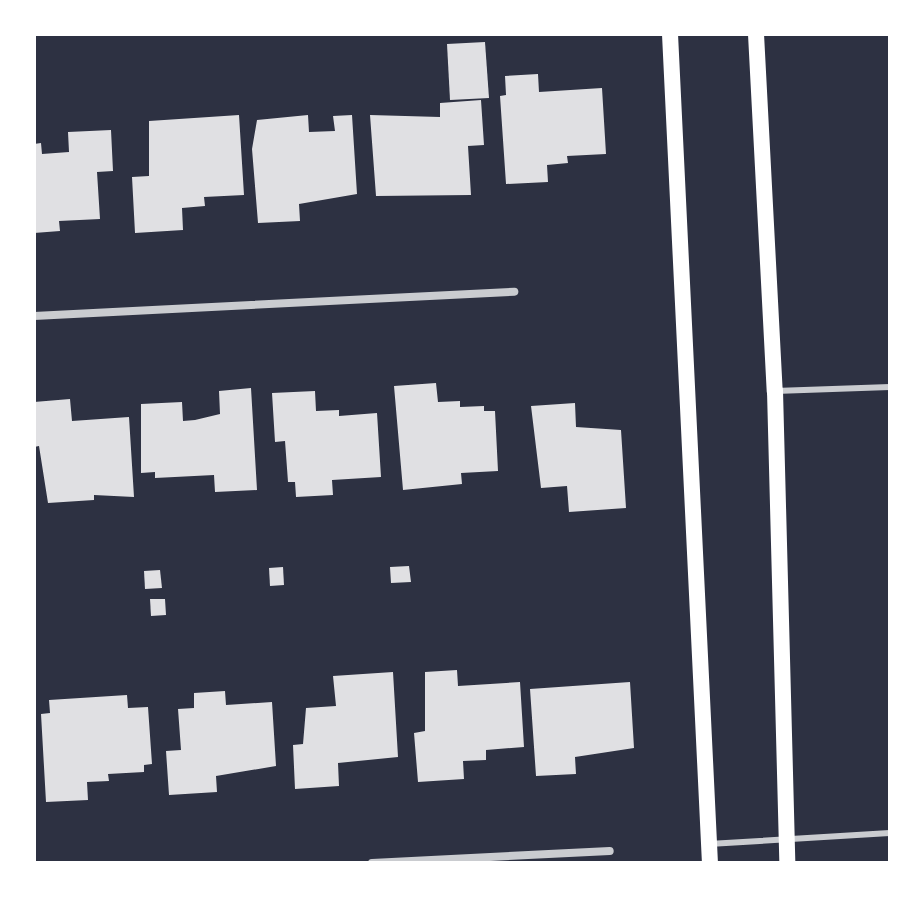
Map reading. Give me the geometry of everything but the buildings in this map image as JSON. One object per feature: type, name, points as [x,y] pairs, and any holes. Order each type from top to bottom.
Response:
[{"type":"main road","points":[[670,34],[710,863]]},
{"type":"main road","points":[[756,34],[775,391],[787,863]]},
{"type":"street","points":[[34,316],[514,292]]},
{"type":"street","points":[[372,863],[610,851]]},
{"type":"lane","points":[[775,391],[890,387]]},
{"type":"lane","points":[[709,844],[890,833]]}]
